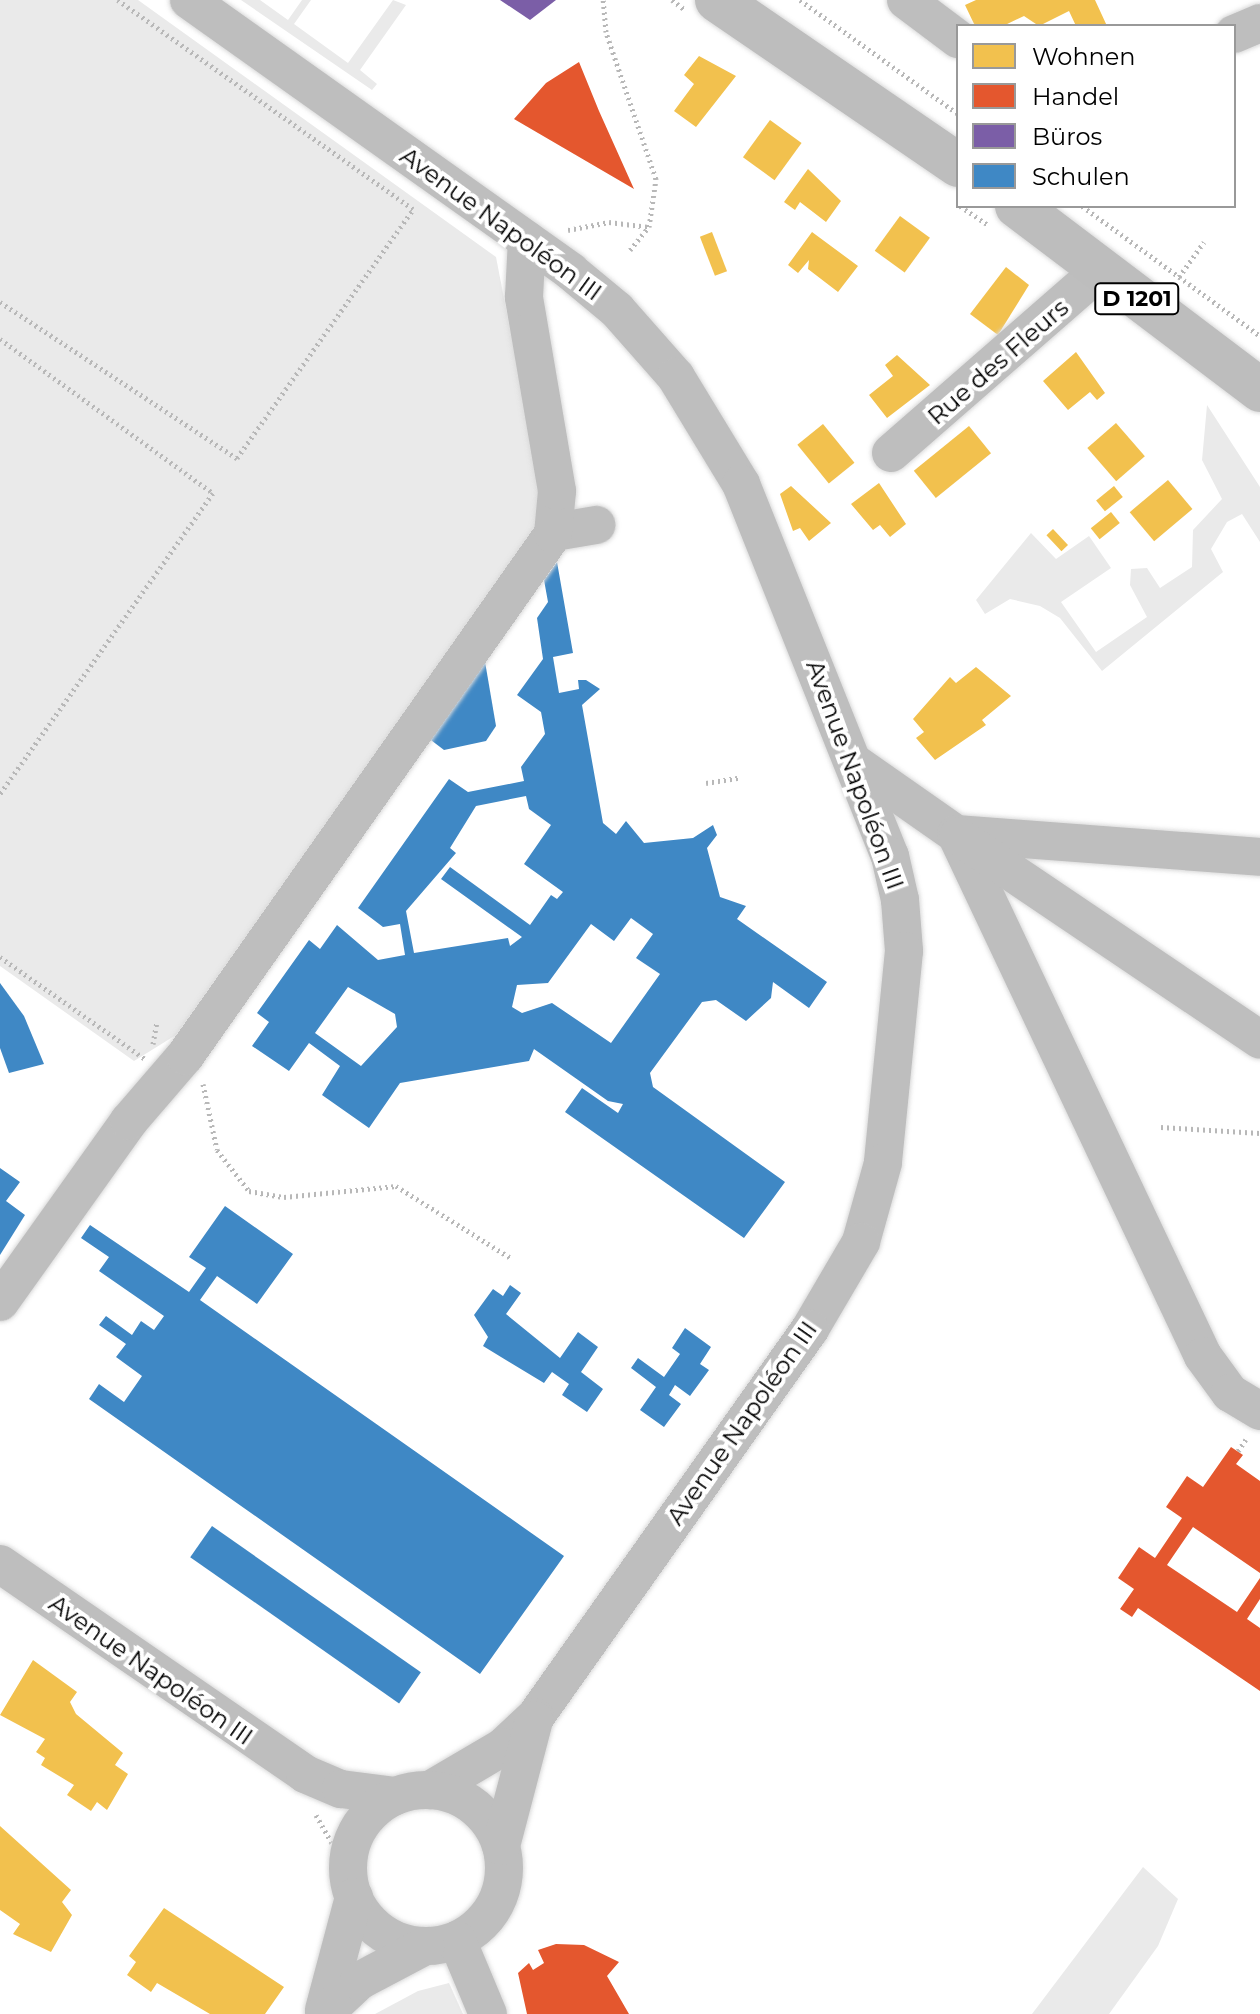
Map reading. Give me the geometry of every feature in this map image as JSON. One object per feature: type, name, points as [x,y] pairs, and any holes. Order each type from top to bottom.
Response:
[{"type":"main road","points":[[717,0],[956,164]]},
{"type":"main road","name":"D 1201","points":[[1020,208],[1260,390]]},
{"type":"street","name":"Avenue Napoléon III","points":[[0,1564],[305,1774],[341,1789],[413,1793],[503,1747],[535,1717],[810,1329],[861,1242],[874,1205],[903,924],[890,856],[741,484],[712,431],[625,318],[537,247],[189,0]]},
{"type":"street","points":[[906,0],[956,38]]},
{"type":"street","points":[[1236,33],[1260,23]]},
{"type":"street","points":[[0,1302],[197,1039],[554,532],[557,491],[524,297],[537,247]]},
{"type":"street","name":"Rue des Fleurs","points":[[891,453],[1102,269]]},
{"type":"street","points":[[554,532],[596,525]]},
{"type":"street","points":[[523,617],[526,572]]},
{"type":"street","points":[[853,762],[1260,1040]]},
{"type":"street","points":[[956,834],[1260,857]]},
{"type":"street","points":[[956,834],[1203,1356],[1230,1393],[1260,1411]]},
{"type":"street","name":"Avenue Napoléon III","points":[[501,1846],[535,1717]]},
{"type":"street","points":[[413,1793],[472,1805],[501,1846],[499,1895],[487,1917],[441,1943],[359,1981],[323,2014],[362,1825],[413,1793]]},
{"type":"street","points":[[351,1885],[385,1934],[441,1943],[488,2014]]},
{"type":"path","points":[[0,302],[237,458],[413,209],[118,0]]},
{"type":"path","points":[[603,0],[606,32],[656,179],[649,227],[630,250]]},
{"type":"path","points":[[800,0],[956,113]]},
{"type":"path","points":[[1085,208],[1260,336]]},
{"type":"path","points":[[537,247],[563,231],[609,222],[649,227]]},
{"type":"path","points":[[608,229],[609,222]]},
{"type":"path","points":[[1152,311],[1204,242]]},
{"type":"path","points":[[0,339],[213,493],[0,794]]},
{"type":"path","points":[[706,783],[739,778]]},
{"type":"path","points":[[0,957],[169,1075]]},
{"type":"path","points":[[197,1039],[217,1150],[237,1183],[284,1197],[396,1186],[511,1258]]},
{"type":"path","points":[[1161,1127],[1260,1133]]},
{"type":"path","points":[[310,1808],[351,1885]]},
{"type":"shaded area","points":[[0,0],[138,0],[496,257],[543,501],[537,526],[176,1035],[134,1061],[0,966]]},
{"type":"shaded area","points":[[241,0],[260,0],[288,20],[302,0],[311,0],[294,24],[348,63],[393,0],[406,5],[360,70],[377,84],[372,90]]},
{"type":"shaded area","points":[[1207,405],[1260,487],[1260,542],[1242,514],[1227,522],[1211,549],[1223,572],[1102,671],[1060,618],[1040,606],[1010,599],[985,614],[976,600],[1031,533],[1056,559],[1089,536],[1111,568],[1061,602],[1096,652],[1147,617],[1130,585],[1131,569],[1147,568],[1160,588],[1192,567],[1193,530],[1222,499],[1202,460]]},
{"type":"shaded area","points":[[1143,1867],[1178,1899],[1158,1946],[1109,2014],[1032,2014]]},
{"type":"shaded area","points":[[449,1983],[463,2014],[375,2014],[418,1991]]},
{"type":"building: Wohnen","points":[[976,0],[1095,0],[1106,24],[1075,24],[1069,11],[1043,24],[1036,24],[1024,16],[1007,24],[974,24],[965,5]]},
{"type":"building: Wohnen","points":[[699,56],[736,76],[696,127],[674,111],[694,84],[684,75]]},
{"type":"building: Wohnen","points":[[770,120],[802,143],[775,180],[743,157]]},
{"type":"building: Wohnen","points":[[808,169],[841,201],[826,222],[800,202],[795,210],[784,202]]},
{"type":"building: Wohnen","points":[[900,216],[930,238],[905,273],[875,251]]},
{"type":"building: Wohnen","points":[[712,232],[727,271],[715,276],[700,237]]},
{"type":"building: Wohnen","points":[[812,232],[858,266],[838,292],[808,269],[809,260],[798,273],[788,265]]},
{"type":"building: Wohnen","points":[[1006,267],[1029,285],[998,335],[970,314]]},
{"type":"building: Wohnen","points":[[1076,352],[1105,393],[1097,400],[1090,392],[1068,410],[1043,381]]},
{"type":"building: Wohnen","points":[[897,355],[930,385],[887,418],[869,395],[893,376],[885,365]]},
{"type":"building: Wohnen","points":[[1116,423],[1145,456],[1116,481],[1087,448]]},
{"type":"building: Wohnen","points":[[823,424],[854,463],[829,484],[797,445]]},
{"type":"building: Wohnen","points":[[969,426],[991,453],[936,498],[914,471]]},
{"type":"building: Wohnen","points":[[1168,480],[1192,509],[1154,541],[1130,512]]},
{"type":"building: Wohnen","points":[[879,483],[906,524],[890,537],[880,525],[873,530],[851,504]]},
{"type":"building: Wohnen","points":[[791,486],[831,523],[809,541],[800,528],[793,531],[780,494]]},
{"type":"building: Wohnen","points":[[1114,486],[1123,497],[1105,511],[1096,500]]},
{"type":"building: Wohnen","points":[[1111,512],[1120,523],[1100,539],[1091,528]]},
{"type":"building: Wohnen","points":[[1053,529],[1068,545],[1061,551],[1046,535]]},
{"type":"building: Wohnen","points":[[976,667],[1011,696],[982,720],[986,725],[935,760],[916,738],[924,732],[913,719],[950,677],[956,683]]},
{"type":"building: Wohnen","points":[[33,1660],[77,1692],[70,1702],[76,1714],[123,1753],[115,1765],[128,1774],[107,1810],[97,1802],[91,1811],[67,1795],[74,1785],[41,1765],[45,1758],[36,1752],[45,1739],[0,1715]]},
{"type":"building: Wohnen","points":[[0,1826],[71,1890],[62,1902],[72,1915],[51,1952],[13,1934],[20,1924],[0,1910]]},
{"type":"building: Wohnen","points":[[164,1908],[284,1987],[265,2014],[210,2014],[157,1983],[151,1992],[127,1975],[136,1962],[129,1956]]},
{"type":"building: Handel","points":[[579,62],[634,189],[514,119],[546,83]]},
{"type":"building: Handel","points":[[1231,1447],[1243,1455],[1236,1464],[1260,1481],[1260,1573],[1193,1527],[1167,1565],[1237,1612],[1260,1578],[1260,1599],[1247,1619],[1260,1628],[1260,1691],[1138,1608],[1132,1617],[1120,1609],[1134,1589],[1118,1578],[1139,1547],[1155,1558],[1182,1518],[1166,1507],[1187,1476],[1203,1487]]},
{"type":"building: Handel","points":[[556,1944],[584,1945],[619,1962],[607,1976],[629,2014],[527,2014],[518,1973],[529,1963],[533,1970],[544,1963],[538,1950]]},
{"type":"building: Büros","points":[[500,0],[556,0],[530,20]]},
{"type":"building: Schulen","points":[[557,562],[573,653],[553,657],[559,693],[579,689],[578,680],[586,680],[600,689],[582,705],[603,823],[616,834],[626,821],[644,843],[693,838],[713,825],[717,835],[707,848],[720,897],[746,906],[737,919],[827,982],[809,1008],[773,982],[771,998],[746,1021],[716,1000],[702,1002],[650,1073],[653,1087],[785,1182],[744,1238],[565,1112],[582,1088],[618,1113],[623,1104],[608,1101],[534,1049],[529,1061],[400,1083],[369,1128],[322,1095],[340,1066],[309,1043],[289,1071],[252,1046],[269,1022],[257,1013],[309,940],[320,949],[337,925],[378,960],[405,955],[400,924],[383,927],[358,908],[449,779],[468,792],[524,781],[521,767],[545,734],[541,712],[517,695],[543,659],[537,618],[548,602],[544,580]],"holes":[[[526,796],[529,809],[551,825],[524,864],[563,892],[557,899],[551,895],[530,925],[450,867],[441,879],[522,937],[510,946],[508,938],[414,953],[406,911],[456,853],[450,848],[476,806]],[[631,918],[653,934],[636,958],[660,974],[611,1043],[552,1003],[522,1013],[512,1007],[517,985],[548,983],[591,924],[614,941]],[[348,987],[395,1014],[397,1027],[361,1066],[315,1033]]]},
{"type":"building: Schulen","points":[[483,650],[496,726],[486,741],[444,750],[423,734]]},
{"type":"building: Schulen","points":[[0,983],[24,1016],[44,1064],[9,1073],[0,1048]]},
{"type":"building: Schulen","points":[[0,1168],[20,1182],[6,1201],[25,1215],[0,1255]]},
{"type":"building: Schulen","points":[[225,1206],[293,1254],[257,1304],[217,1276],[200,1300],[564,1556],[480,1674],[89,1399],[99,1384],[124,1402],[142,1376],[116,1357],[126,1344],[99,1325],[106,1316],[132,1335],[141,1321],[154,1330],[164,1316],[99,1271],[109,1257],[81,1238],[90,1225],[189,1292],[206,1268],[189,1257]]},
{"type":"building: Schulen","points":[[510,1285],[521,1293],[506,1314],[560,1358],[578,1332],[598,1347],[581,1372],[603,1389],[587,1412],[562,1395],[569,1384],[552,1372],[544,1383],[483,1346],[488,1337],[474,1315],[493,1289],[503,1296]]},
{"type":"building: Schulen","points":[[685,1328],[711,1347],[700,1364],[709,1370],[690,1396],[675,1385],[669,1395],[681,1404],[664,1427],[640,1410],[656,1387],[631,1368],[638,1358],[664,1377],[680,1354],[672,1348]]},
{"type":"building: Schulen","points":[[212,1526],[421,1672],[399,1703],[190,1557]]}]
